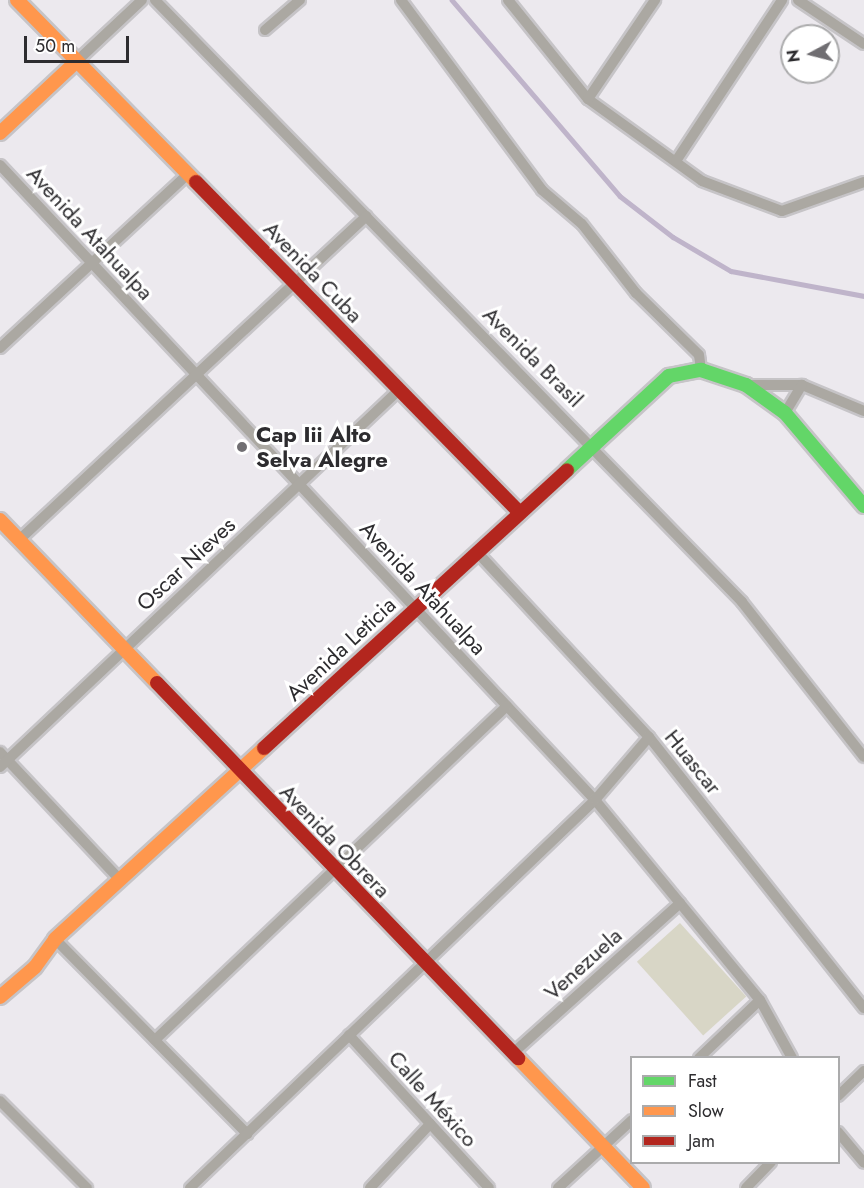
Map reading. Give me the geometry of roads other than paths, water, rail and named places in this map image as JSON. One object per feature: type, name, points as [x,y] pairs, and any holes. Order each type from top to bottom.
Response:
[{"type":"street","name":"Avenida Cuba","points":[[17,0],[520,513]]},
{"type":"street","points":[[0,133],[142,0]]},
{"type":"street","name":"Avenida Brasil","points":[[155,0],[593,446],[742,602],[864,757]]},
{"type":"street","points":[[265,30],[300,0]]},
{"type":"street","points":[[401,0],[542,190],[582,224],[636,293],[699,355],[701,370],[746,385],[785,413],[864,506]]},
{"type":"street","points":[[508,0],[588,99],[702,182],[782,211],[864,182]]},
{"type":"street","points":[[588,99],[655,0]]},
{"type":"street","points":[[676,161],[782,0]]},
{"type":"street","points":[[798,0],[864,44]]},
{"type":"street","name":"Avenida Atahualpa","points":[[0,165],[595,800],[760,1000],[791,1056]]},
{"type":"street","points":[[0,348],[188,174]]},
{"type":"street","points":[[19,540],[367,216]]},
{"type":"street","name":"Avenida Leticia","points":[[0,997],[55,939],[669,376],[701,370]]},
{"type":"street","points":[[746,385],[802,385],[864,411]]},
{"type":"street","points":[[785,413],[802,385]]},
{"type":"street","name":"Oscar Nieves","points":[[3,760],[123,651],[399,390]]},
{"type":"street","name":"Avenida Obrera","points":[[0,520],[238,772],[643,1188]]},
{"type":"street","name":"Huascar","points":[[477,552],[649,737],[864,1008]]},
{"type":"street","points":[[155,1040],[507,706]]},
{"type":"street","points":[[190,1188],[595,800],[649,737]]},
{"type":"street","points":[[3,760],[120,880]]},
{"type":"street","name":"Venezuela","points":[[512,1054],[680,903]]},
{"type":"street","points":[[55,939],[247,1134]]},
{"type":"street","name":"Avenida Leticia","points":[[0,984],[42,954]]},
{"type":"street","points":[[701,1056],[760,1000]]},
{"type":"street","name":"Calle México","points":[[349,1035],[489,1188]]},
{"type":"street","points":[[840,1094],[864,1071]]},
{"type":"street","points":[[0,1101],[87,1188]]},
{"type":"street","points":[[558,1188],[630,1122]]},
{"type":"street","points":[[370,1188],[430,1124]]},
{"type":"street","points":[[840,1134],[864,1163]]},
{"type":"street","points":[[746,1188],[769,1164]]},
{"type":"waterway","points":[[452,0],[620,196],[673,237],[731,271],[864,296]]},
{"type":"place","name":"Cap Iii Alto Selva Alegre","points":[[242,447]]}]
